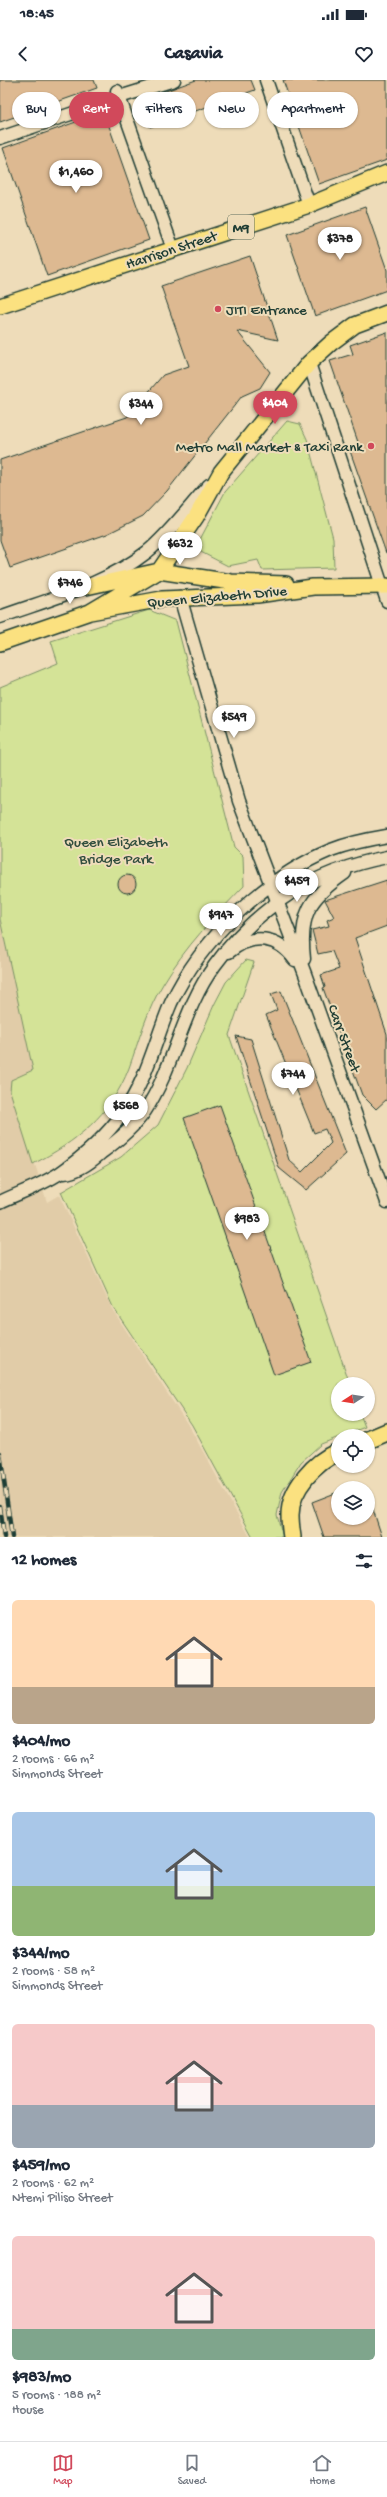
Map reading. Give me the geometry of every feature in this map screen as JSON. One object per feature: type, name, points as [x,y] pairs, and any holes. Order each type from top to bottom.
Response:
[{"type":"highway","points":[[375,1437],[387,1432]]},
{"type":"highway","points":[[292,1537],[290,1513],[298,1490],[308,1474],[331,1457]]},
{"type":"main road","name":"Harrison Street","points":[[0,306],[309,205],[387,174]]},
{"type":"main road","points":[[90,612],[160,571],[196,517],[221,472],[309,363],[331,343],[355,325],[387,313]]},
{"type":"main road","points":[[86,587],[160,571],[231,582],[313,587]]},
{"type":"main road","name":"Queen Elizabeth Drive","points":[[0,643],[90,612],[180,597],[257,594],[313,587],[384,586]]},
{"type":"street","points":[[114,92],[174,80]]},
{"type":"street","points":[[266,80],[309,205]]},
{"type":"street","points":[[0,138],[69,110]]},
{"type":"street","points":[[124,119],[173,249]]},
{"type":"street","points":[[309,363],[384,586],[387,601]]},
{"type":"street","points":[[0,617],[86,587],[130,565],[147,552],[221,472]]},
{"type":"street","name":"Carr Street","points":[[180,597],[239,801],[305,974],[387,1202]]},
{"type":"street","points":[[59,1174],[106,1134],[135,1094],[179,986],[205,948],[248,903],[290,871],[333,849],[387,836]]},
{"type":"street","points":[[0,1202],[59,1174],[73,1171],[86,1165],[114,1143],[144,1112],[168,1067],[196,994],[214,965],[237,937],[276,901],[302,886],[358,865],[387,857]]},
{"type":"street","points":[[305,974],[302,931],[305,914],[311,902],[327,886],[358,865]]},
{"type":"street","points":[[214,965],[246,941],[267,940],[278,942],[287,948],[305,974]]},
{"type":"shaded area","points":[[0,920],[34,1070],[11,1081],[11,1089],[47,1202],[59,1195],[112,1309],[190,1428],[250,1537],[0,1537]]},
{"type":"green space","points":[[287,421],[300,424],[307,439],[333,538],[334,568],[262,570],[258,560],[228,566],[195,549],[225,492]]},
{"type":"green space","name":"Queen Elizabeth Bridge Park","points":[[149,610],[176,621],[234,847],[243,856],[244,886],[190,945],[163,984],[148,1015],[129,1068],[112,1100],[102,1113],[78,1136],[33,1164],[10,1091],[11,1080],[33,1070],[0,919],[0,687],[58,663],[51,641]]},
{"type":"green space","points":[[246,960],[254,962],[229,1035],[348,1377],[331,1377],[331,1421],[363,1421],[365,1427],[360,1429],[331,1429],[331,1440],[321,1444],[301,1462],[282,1492],[277,1515],[283,1537],[253,1537],[192,1425],[113,1307],[61,1192],[121,1157],[158,1125],[187,1068],[214,1005],[226,982]]},
{"type":"building","points":[[0,80],[94,80],[97,88],[86,92],[69,92],[69,98],[61,101],[61,92],[12,92],[12,118],[0,122]]},
{"type":"building","points":[[196,80],[251,80],[255,90],[249,92],[204,92],[204,108],[196,111],[196,92],[163,92]]},
{"type":"building","points":[[283,80],[387,80],[387,160],[319,184],[300,128],[358,128],[358,92],[287,92]]},
{"type":"building","points":[[69,124],[69,128],[110,128],[149,240],[47,276],[3,148]]},
{"type":"building","points":[[365,207],[387,270],[387,290],[315,316],[287,235]]},
{"type":"building","points":[[250,256],[278,340],[237,331],[270,372],[260,388],[242,396],[167,491],[143,516],[107,534],[10,568],[0,540],[0,460],[127,417],[163,375],[189,366],[161,286]]},
{"type":"building","name":"Metro Mall Market & Taxi Rank","points":[[387,332],[386,553],[349,448],[359,445],[330,361],[353,354],[350,345]]},
{"type":"building","points":[[127,875],[133,878],[136,884],[133,890],[127,893],[121,890],[118,884],[121,878]]},
{"type":"building","points":[[387,880],[387,926],[355,938],[387,1034],[387,1099],[376,1109],[362,1095],[323,988],[325,987],[321,975],[339,969],[332,951],[318,954],[312,930],[329,926],[327,920],[334,917],[325,900]]},
{"type":"building","points":[[281,991],[346,1154],[306,1190],[279,1168],[236,1036],[251,1039],[289,1160],[302,1172],[331,1143],[325,1129],[314,1133],[266,1015],[277,1010],[271,994]]},
{"type":"building","points":[[220,1105],[311,1362],[274,1375],[184,1118]]},
{"type":"building","points":[[331,1495],[331,1525],[375,1525],[375,1515],[382,1537],[324,1537],[312,1502]]},
{"type":"railway","points":[[0,1453],[12,1537]]},
{"type":"railway","points":[[0,1506],[4,1537]]},
{"type":"place","name":"JITI Entrance","points":[[218,309]]},
{"type":"place","name":"Metro Mall Market & Taxi Rank","points":[[371,446]]}]
